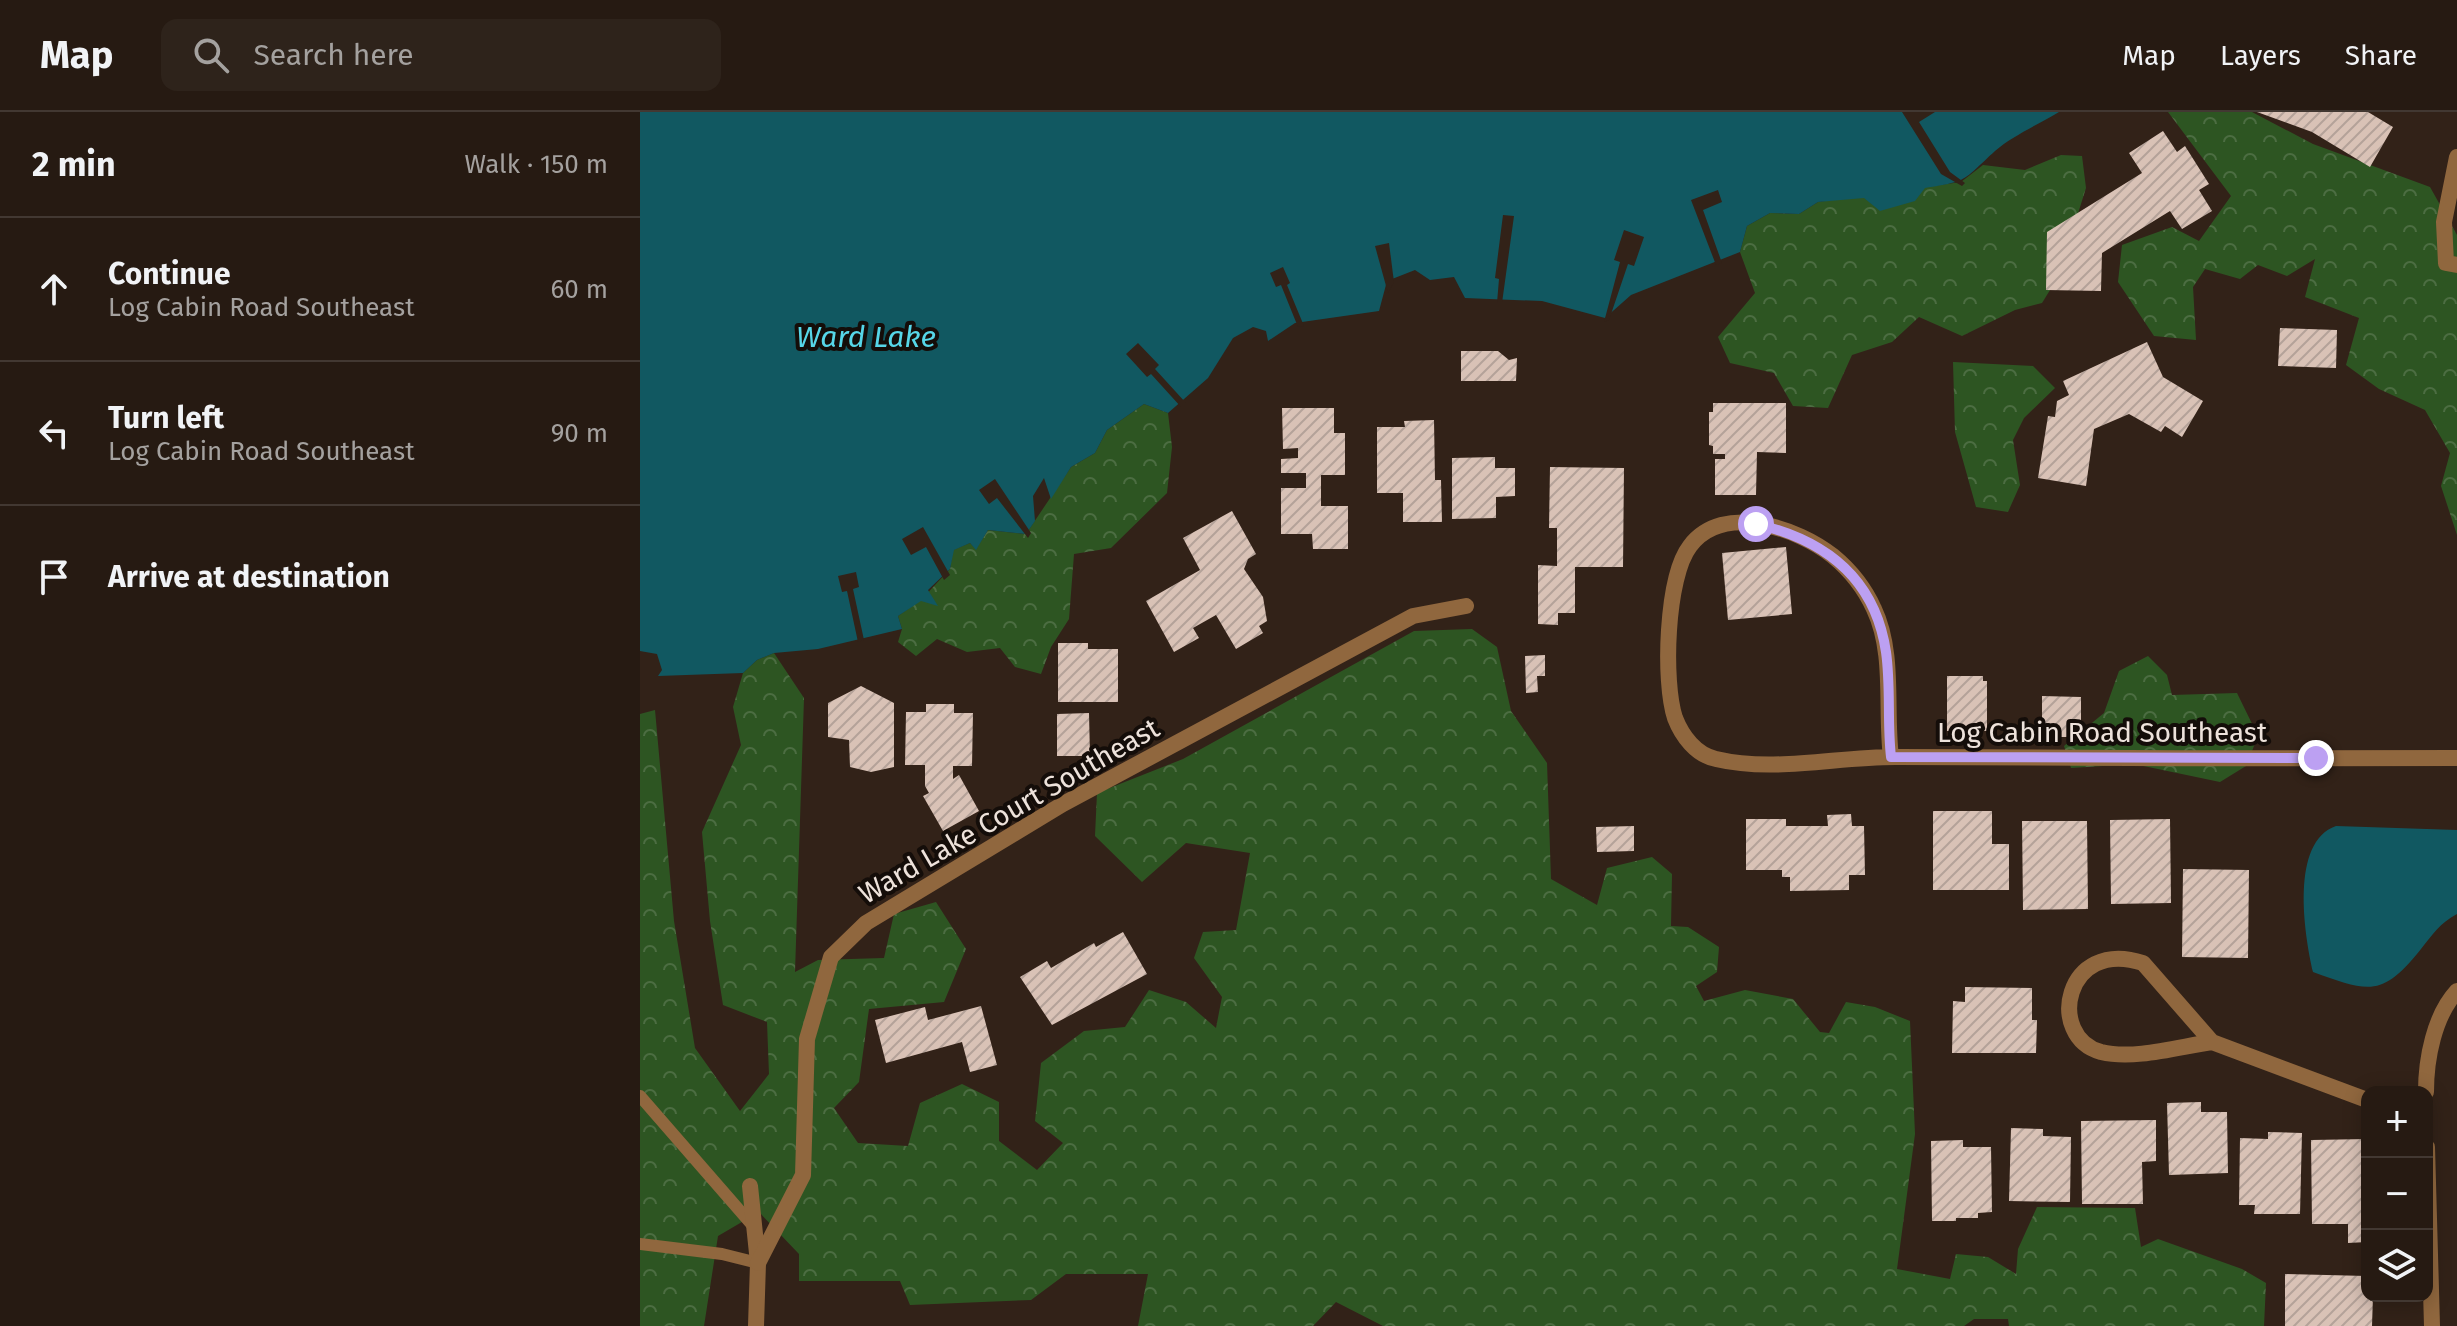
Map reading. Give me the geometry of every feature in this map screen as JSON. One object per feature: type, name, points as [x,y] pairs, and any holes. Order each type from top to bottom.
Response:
[{"type":"street","points":[[2452,264],[2444,222],[2457,157]]},
{"type":"street","name":"Log Cabin Road Southeast","points":[[1891,757],[1886,653],[1876,611],[1858,581],[1832,555],[1795,533],[1756,524],[1731,524],[1709,530],[1690,545],[1678,572],[1668,696],[1682,737],[1712,759],[1760,764],[1891,757],[2457,758]]},
{"type":"street","name":"Ward Lake Court Southeast","points":[[758,1263],[803,1175],[807,1039],[831,957],[866,923],[1063,804],[1413,616],[1466,606]]},
{"type":"street","points":[[2212,1042],[2143,963],[2128,958],[2108,959],[2090,966],[2069,992],[2070,1016],[2080,1036],[2098,1051],[2120,1054],[2212,1042],[2361,1098]]},
{"type":"street","points":[[2426,1086],[2426,1064],[2447,1002],[2457,991]]},
{"type":"street","points":[[2427,1158],[2432,1326]]},
{"type":"street","points":[[750,1186],[758,1263],[756,1326]]},
{"type":"lane","points":[[640,1096],[754,1227]]},
{"type":"lane","points":[[640,1244],[722,1254],[758,1263]]},
{"type":"green space","points":[[2168,112],[2252,112],[2313,144],[2430,187],[2457,235],[2457,535],[2441,486],[2450,453],[2425,410],[2379,389],[2346,365],[2359,318],[2305,297],[2315,259],[2287,276],[2258,265],[2240,279],[2205,269],[2193,287],[2196,340],[2154,336],[2118,282],[2122,245],[2172,227],[2199,241],[2231,196]]},
{"type":"green space","points":[[2061,155],[2082,156],[2086,188],[2058,277],[2042,303],[2015,310],[1962,336],[1919,317],[1892,342],[1852,355],[1828,408],[1793,406],[1774,373],[1730,363],[1718,337],[1755,293],[1740,252],[1747,226],[1770,213],[1799,214],[1818,202],[1961,182],[1983,165],[2025,170]]},
{"type":"green space","points":[[1953,362],[2033,366],[2055,388],[2024,418],[2013,440],[2020,485],[2008,512],[1976,507],[1955,432]]},
{"type":"green space","points":[[1144,404],[1168,413],[1172,447],[1167,493],[1111,548],[1074,554],[1069,619],[1051,647],[1041,674],[1015,667],[1000,648],[967,652],[937,639],[916,656],[898,642],[902,629],[898,616],[921,600],[950,569],[953,550],[970,543],[976,549],[988,530],[1026,534],[1071,467],[1095,453],[1107,430]]},
{"type":"green space","points":[[1472,629],[1497,647],[1511,711],[1547,763],[1551,879],[1597,905],[1607,868],[1652,857],[1672,874],[1671,926],[1688,927],[1719,947],[1717,972],[1696,986],[1704,1001],[1745,990],[1793,999],[1820,1032],[1829,1033],[1846,1002],[1875,1007],[1910,1021],[1915,1134],[1897,1269],[1950,1279],[1956,1254],[1988,1257],[2016,1274],[2018,1249],[2037,1207],[2135,1208],[2141,1247],[2158,1239],[2242,1269],[2266,1283],[2264,1326],[2009,1326],[2008,1319],[1974,1319],[1964,1326],[1383,1326],[1336,1302],[1313,1326],[1138,1326],[1148,1274],[1066,1274],[1031,1300],[910,1305],[900,1281],[799,1281],[799,1254],[759,1212],[718,1236],[704,1326],[640,1326],[640,714],[655,710],[674,921],[695,1048],[740,1111],[769,1074],[767,1022],[723,1005],[710,921],[702,832],[741,745],[733,707],[743,673],[757,660],[774,653],[804,698],[795,972],[818,960],[884,958],[894,914],[936,902],[966,949],[944,1002],[869,1009],[859,1082],[834,1108],[858,1143],[908,1146],[920,1103],[962,1084],[999,1102],[999,1141],[1037,1170],[1063,1143],[1035,1121],[1041,1063],[1084,1031],[1125,1027],[1149,990],[1186,1002],[1216,1028],[1222,997],[1194,958],[1203,932],[1236,930],[1250,853],[1186,843],[1142,882],[1095,836],[1097,793],[1183,759],[1414,631]]},
{"type":"green space","points":[[2148,656],[2167,675],[2172,695],[2237,693],[2258,736],[2246,766],[2220,782],[2134,764],[2071,768],[2064,746],[2104,713],[2119,671]]},
{"type":"water","name":"Ward Lake","points":[[640,112],[2059,112],[2017,135],[1965,178],[1925,188],[1915,201],[1880,211],[1864,198],[1818,202],[1799,214],[1770,213],[1747,226],[1740,252],[1631,295],[1605,318],[1542,301],[1465,298],[1454,277],[1430,280],[1415,270],[1387,281],[1379,311],[1295,323],[1268,341],[1266,331],[1253,327],[1233,338],[1208,378],[1168,413],[1144,404],[1107,430],[1095,453],[1071,467],[1051,499],[1044,478],[1033,496],[1035,521],[1026,534],[988,530],[976,550],[970,543],[954,550],[950,569],[928,590],[938,606],[921,601],[898,616],[902,629],[818,649],[774,653],[757,660],[743,673],[658,676],[662,670],[657,654],[640,651]]},
{"type":"water","points":[[2336,826],[2457,830],[2457,914],[2437,929],[2396,976],[2373,986],[2348,984],[2313,972],[2304,913],[2306,869],[2321,835]]},
{"type":"pier","points":[[1902,112],[1935,112],[1919,122],[1950,172],[1965,183],[1962,186],[1941,174]]},
{"type":"pier","points":[[1718,190],[1722,202],[1703,210],[1722,263],[1716,265],[1691,200]]},
{"type":"pier","points":[[1503,215],[1514,216],[1502,303],[1497,303],[1499,279],[1495,278]]},
{"type":"pier","points":[[1624,230],[1644,237],[1634,266],[1628,264],[1609,320],[1604,322],[1620,262],[1614,260]]},
{"type":"pier","points":[[1389,243],[1394,282],[1388,293],[1375,246]]},
{"type":"pier","points":[[1283,267],[1304,326],[1298,327],[1281,285],[1276,287],[1270,273]]},
{"type":"pier","points":[[1138,343],[1159,365],[1155,369],[1186,403],[1181,407],[1151,374],[1147,377],[1126,354]]},
{"type":"pier","points":[[995,479],[1031,533],[1028,538],[997,498],[989,504],[979,490]]},
{"type":"pier","points":[[923,527],[950,575],[944,580],[926,547],[911,555],[902,539]]},
{"type":"pier","points":[[856,572],[859,587],[853,589],[864,640],[858,642],[847,591],[842,592],[838,576]]},
{"type":"building","points":[[2257,112],[2368,112],[2393,127],[2370,167],[2312,132]]},
{"type":"building","points":[[2163,131],[2177,152],[2185,146],[2209,184],[2199,190],[2212,211],[2182,229],[2170,211],[2102,253],[2101,291],[2046,290],[2047,232],[2142,173],[2129,153]]},
{"type":"building","points":[[2280,328],[2337,330],[2336,368],[2278,366]]},
{"type":"building","points":[[2147,342],[2163,377],[2203,401],[2182,437],[2165,426],[2161,432],[2129,414],[2094,429],[2086,486],[2038,478],[2048,416],[2055,417],[2057,401],[2069,395],[2063,381]]},
{"type":"building","points":[[1461,351],[1498,351],[1509,360],[1517,358],[1516,381],[1461,381]]},
{"type":"building","points":[[1713,403],[1786,403],[1786,453],[1757,452],[1756,495],[1715,495],[1715,459],[1725,459],[1725,454],[1713,454],[1713,446],[1709,445],[1709,412],[1713,412]]},
{"type":"building","points":[[1282,408],[1334,408],[1334,433],[1345,433],[1345,475],[1321,475],[1321,506],[1348,506],[1348,549],[1313,549],[1312,534],[1281,534],[1281,488],[1306,488],[1306,473],[1281,473],[1281,459],[1298,458],[1298,448],[1283,449]]},
{"type":"building","points":[[1434,420],[1435,480],[1441,480],[1442,522],[1403,522],[1403,493],[1377,493],[1377,427],[1405,427],[1404,421]]},
{"type":"building","points":[[1495,457],[1495,468],[1515,468],[1515,496],[1496,497],[1496,518],[1452,519],[1452,458]]},
{"type":"building","points":[[1550,467],[1624,468],[1623,567],[1575,567],[1575,613],[1558,613],[1558,625],[1538,624],[1538,565],[1557,566],[1557,528],[1549,528]]},
{"type":"building","points":[[1232,511],[1256,554],[1248,559],[1244,569],[1263,597],[1267,621],[1259,626],[1263,633],[1236,649],[1216,615],[1193,628],[1199,638],[1174,652],[1146,601],[1200,570],[1183,538]]},
{"type":"building","points":[[1786,547],[1792,614],[1728,620],[1722,553]]},
{"type":"building","points":[[1058,643],[1088,643],[1088,649],[1118,649],[1118,702],[1058,702]]},
{"type":"building","points":[[1545,655],[1545,676],[1537,676],[1538,692],[1526,693],[1525,656]]},
{"type":"building","points":[[1947,676],[1983,676],[1983,681],[1987,681],[1987,731],[1947,731]]},
{"type":"building","points":[[861,686],[894,703],[894,767],[871,772],[850,767],[849,740],[828,737],[828,703]]},
{"type":"building","points":[[2042,696],[2081,697],[2081,737],[2042,737]]},
{"type":"building","points":[[926,704],[954,704],[954,713],[973,713],[972,766],[953,766],[953,779],[959,775],[979,811],[943,831],[923,796],[929,793],[925,786],[925,765],[905,765],[906,712],[926,712]]},
{"type":"building","points":[[1089,713],[1090,756],[1057,756],[1057,714]]},
{"type":"building","points":[[1933,811],[1992,811],[1992,844],[2009,844],[2009,890],[1933,890]]},
{"type":"building","points":[[1851,814],[1852,826],[1864,826],[1865,875],[1849,875],[1849,890],[1790,891],[1790,877],[1782,877],[1782,870],[1746,870],[1746,819],[1786,819],[1786,826],[1828,826],[1827,815]]},
{"type":"building","points":[[2170,819],[2171,903],[2111,904],[2110,820]]},
{"type":"building","points":[[2022,821],[2087,821],[2088,909],[2023,910]]},
{"type":"building","points":[[1634,826],[1634,851],[1597,852],[1596,827]]},
{"type":"building","points":[[2183,869],[2249,870],[2248,958],[2182,957]]},
{"type":"building","points":[[1123,932],[1147,974],[1052,1025],[1020,977],[1047,961],[1051,968],[1094,943],[1096,947]]},
{"type":"building","points":[[1965,987],[2032,988],[2032,1020],[2037,1020],[2036,1053],[1952,1053],[1953,1001],[1965,1002]]},
{"type":"building","points":[[981,1006],[997,1065],[970,1072],[962,1042],[886,1063],[875,1020],[925,1007],[928,1020]]},
{"type":"building","points":[[2201,1102],[2201,1112],[2227,1112],[2228,1173],[2169,1175],[2167,1103]]},
{"type":"building","points":[[2156,1120],[2156,1161],[2142,1162],[2143,1204],[2082,1204],[2081,1121]]},
{"type":"building","points":[[2011,1128],[2043,1129],[2043,1136],[2071,1137],[2070,1202],[2009,1201]]},
{"type":"building","points":[[2268,1132],[2302,1133],[2300,1214],[2254,1214],[2255,1205],[2239,1205],[2240,1138],[2268,1139]]},
{"type":"building","points":[[2361,1139],[2361,1242],[2348,1243],[2348,1224],[2312,1224],[2311,1140]]},
{"type":"building","points":[[1963,1140],[1963,1147],[1991,1147],[1992,1212],[1978,1213],[1978,1218],[1932,1221],[1931,1141]]},
{"type":"building","points":[[2285,1274],[2361,1276],[2361,1302],[2373,1302],[2372,1326],[2285,1326]]},
{"type":"route","points":[[1756,524],[1795,533],[1832,555],[1858,581],[1876,611],[1886,653],[1887,724],[1891,757],[2128,760],[2316,758]]}]
